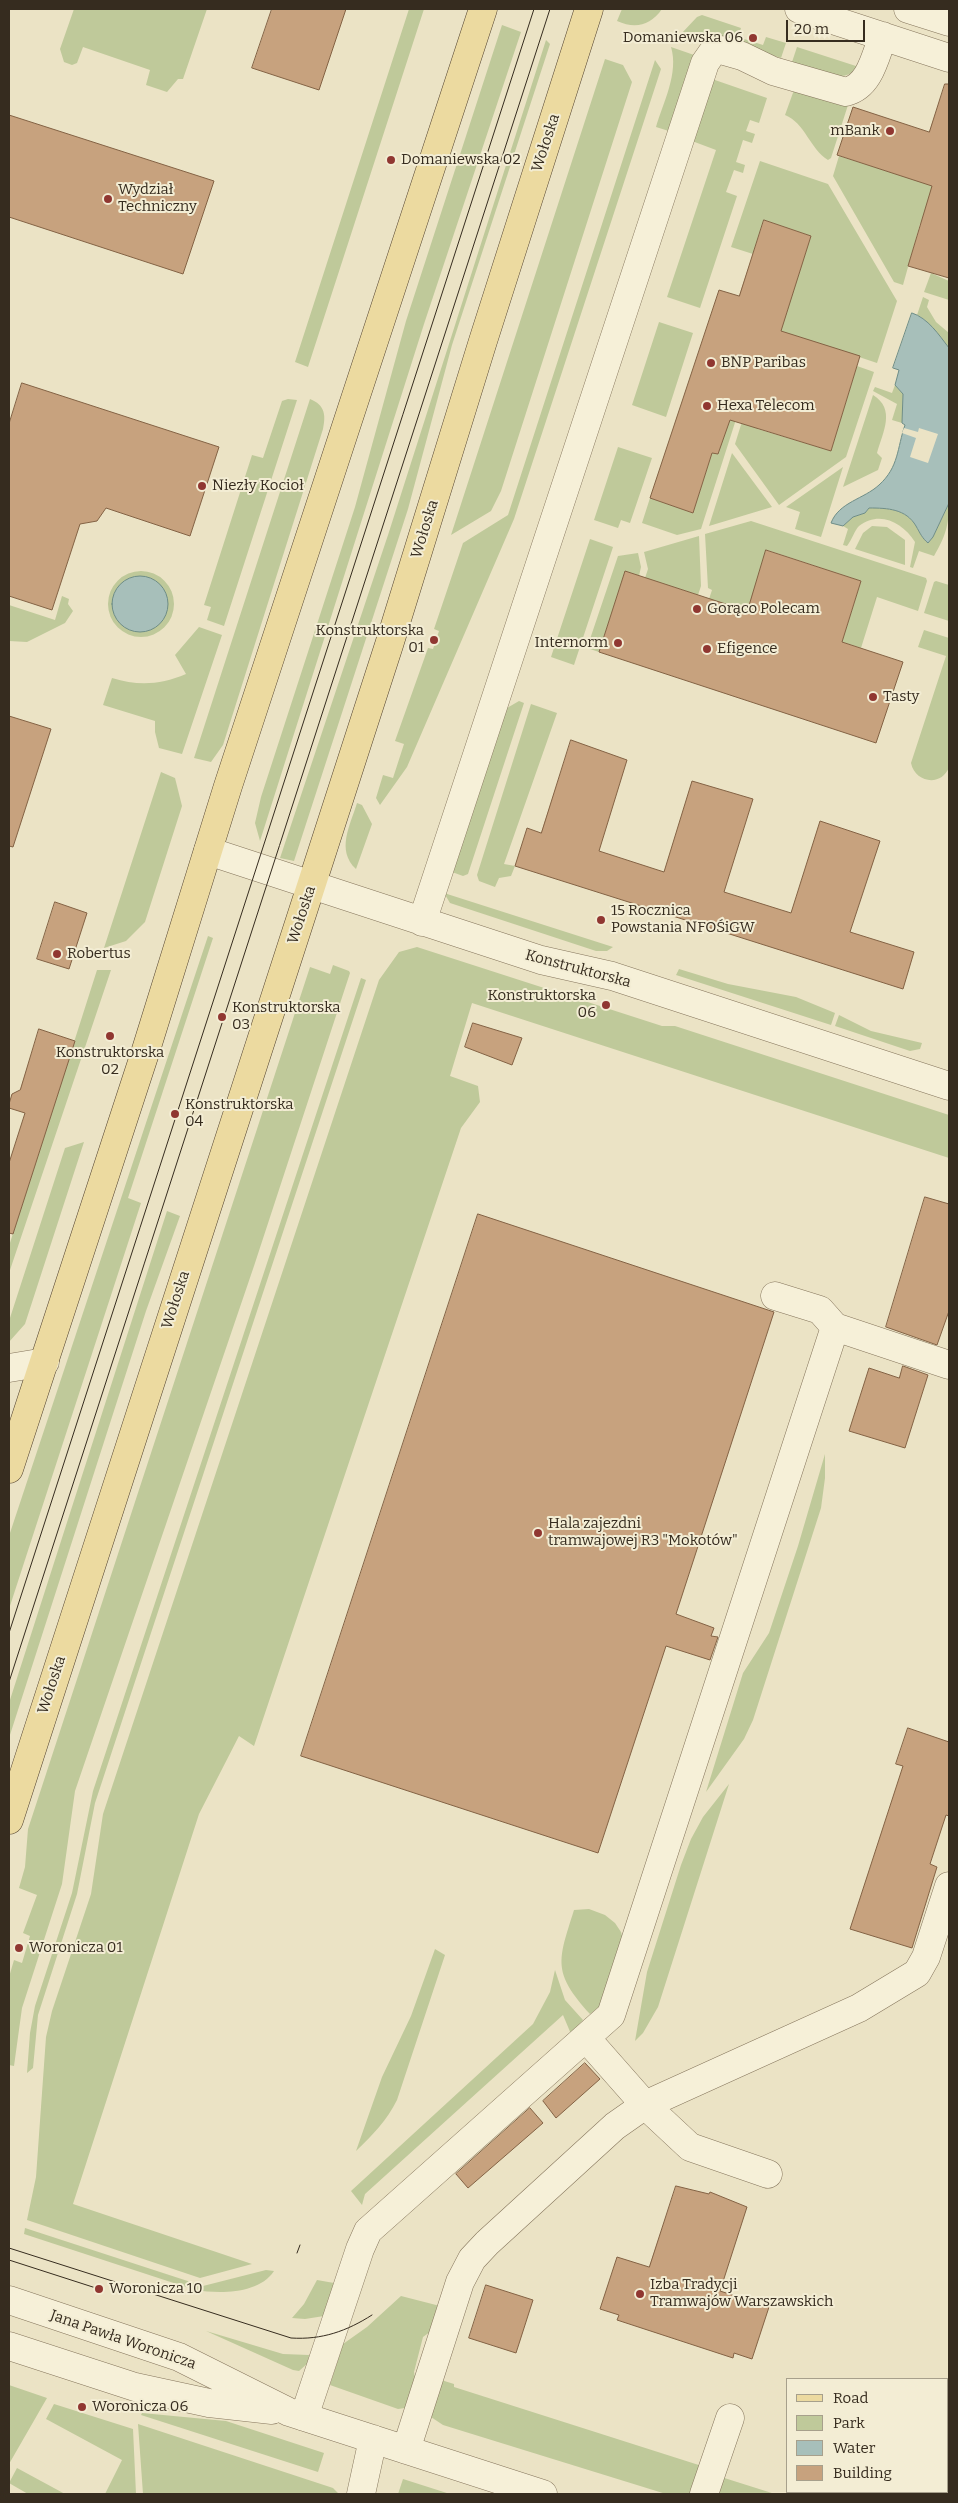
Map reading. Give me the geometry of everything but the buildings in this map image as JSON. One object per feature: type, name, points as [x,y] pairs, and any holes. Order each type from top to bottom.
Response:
[{"type":"main road","points":[[9,1469],[208,851],[483,9]]},
{"type":"main road","name":"Wołoska","points":[[9,1820],[311,886],[589,9]]},
{"type":"street","points":[[799,9],[949,58]]},
{"type":"street","points":[[908,9],[949,22]]},
{"type":"street","points":[[422,922],[705,63],[712,53],[721,50],[742,56],[773,71],[846,92],[853,90],[866,79],[882,36]]},
{"type":"street","name":"Konstruktorska","points":[[208,851],[541,960],[612,976],[949,1086]]},
{"type":"street","points":[[775,1296],[820,1310],[835,1327],[949,1365]]},
{"type":"street","points":[[297,2415],[368,2231],[611,2015],[835,1327]]},
{"type":"street","points":[[9,1368],[45,1362]]},
{"type":"street","points":[[406,2450],[460,2282],[472,2259],[486,2243],[615,2126],[645,2105],[859,2008],[910,1978],[917,1972],[926,1957],[949,1886]]},
{"type":"street","points":[[586,2038],[645,2105],[690,2147],[768,2174]]},
{"type":"street","name":"Jana Pawła Woronicza","points":[[9,2300],[179,2357],[297,2415],[543,2494]]},
{"type":"street","name":"Jana Pawła Woronicza","points":[[9,2346],[135,2387],[209,2403],[297,2415]]},
{"type":"street","points":[[704,2494],[730,2418]]},
{"type":"street","points":[[361,2494],[373,2440]]},
{"type":"green space","points":[[74,9],[207,9],[183,79],[178,79],[167,92],[146,85],[150,70],[83,47],[77,63],[72,65],[64,62],[60,49]]},
{"type":"green space","points":[[409,9],[424,9],[308,367],[295,362]]},
{"type":"green space","points":[[622,9],[662,9],[647,22],[630,25],[617,21]]},
{"type":"green space","points":[[702,15],[741,28],[738,37],[763,45],[766,37],[786,43],[781,58],[704,34],[701,41],[681,34],[697,17]]},
{"type":"green space","points":[[502,25],[521,32],[424,324],[260,841],[255,823],[261,797],[355,507],[406,321]]},
{"type":"green space","points":[[546,40],[550,44],[452,345],[408,509],[294,861],[280,858],[388,535]]},
{"type":"green space","points":[[671,47],[697,56],[672,132],[656,127],[672,77],[673,57]]},
{"type":"green space","points":[[797,47],[859,67],[852,73],[844,76],[827,75],[792,62]]},
{"type":"green space","points":[[605,59],[623,65],[632,82],[501,491],[491,511],[451,535]]},
{"type":"green space","points":[[655,60],[661,69],[514,519],[407,767],[380,805],[376,798],[383,775],[393,778],[404,744],[395,741],[428,648],[433,649],[439,631],[434,629],[463,543],[508,515]]},
{"type":"green space","points":[[712,79],[767,98],[759,123],[750,120],[746,131],[755,134],[752,143],[743,140],[736,162],[745,165],[743,173],[734,170],[726,192],[737,196],[700,308],[667,297],[716,150],[692,141]]},
{"type":"green space","points":[[794,90],[837,104],[848,105],[831,158],[828,160],[816,149],[798,124],[785,115]]},
{"type":"green space","points":[[839,156],[944,189],[920,224],[903,285],[894,282],[833,176]]},
{"type":"green space","points":[[760,161],[828,184],[897,301],[877,363],[859,357],[777,342],[811,236],[764,220],[753,254],[731,247]]},
{"type":"green space","points":[[931,273],[949,281],[949,300],[924,292]]},
{"type":"green space","points":[[923,297],[929,300],[927,307],[936,322],[949,333],[949,348],[930,325],[917,315]]},
{"type":"green space","points":[[659,322],[693,333],[666,417],[632,405]]},
{"type":"green space","points":[[857,366],[874,372],[846,457],[779,505],[735,444],[745,412],[758,429],[831,451]]},
{"type":"green space","points":[[895,385],[903,394],[902,423],[892,420],[897,404],[873,391],[875,387],[892,393]]},
{"type":"green space","points":[[873,395],[880,401],[886,414],[886,421],[877,453],[882,458],[878,470],[843,487]]},
{"type":"green space","points":[[288,399],[297,400],[224,626],[207,620],[211,607],[204,605],[252,455],[263,458],[282,401]]},
{"type":"green space","points":[[310,399],[319,404],[323,411],[323,429],[223,745],[211,762],[194,758]]},
{"type":"green space","points":[[732,408],[739,410],[701,529],[677,535],[642,523],[650,498],[693,513],[712,453],[718,454]]},
{"type":"green space","points":[[618,447],[652,458],[630,523],[621,520],[618,528],[594,520]]},
{"type":"green space","points":[[732,453],[772,507],[709,526]]},
{"type":"green space","points":[[843,467],[821,537],[795,529],[800,512],[786,507]]},
{"type":"green space","points":[[949,503],[947,525],[938,549],[934,556],[919,551],[913,568],[910,567],[915,542],[904,529],[890,521],[875,519],[867,521],[857,528],[847,546],[843,545],[848,529],[843,526],[853,517],[865,513],[869,508],[890,509],[902,513],[912,520],[928,543],[933,537]]},
{"type":"green space","points":[[751,521],[926,578],[927,581],[918,611],[877,597],[861,648],[842,642],[861,581],[767,550],[747,611],[709,599],[712,590],[708,588],[705,534]]},
{"type":"green space","points":[[872,526],[887,527],[905,540],[905,565],[855,549],[863,533]]},
{"type":"green space","points":[[699,536],[701,586],[698,595],[645,578],[648,569],[644,552]]},
{"type":"green space","points":[[590,539],[613,547],[574,665],[551,657]]},
{"type":"green space","points":[[638,553],[641,567],[639,576],[625,572],[599,652],[587,648],[618,556]]},
{"type":"green space","points":[[134,571],[148,571],[160,576],[169,585],[174,597],[172,617],[165,628],[148,637],[134,637],[122,632],[113,623],[108,611],[108,597],[113,585],[122,576]]},
{"type":"green space","points":[[934,582],[949,585],[949,621],[924,613]]},
{"type":"green space","points":[[62,596],[69,599],[68,604],[73,611],[65,623],[27,642],[9,641],[9,605],[55,620]]},
{"type":"green space","points":[[199,627],[222,635],[182,754],[159,748],[155,732],[155,721],[103,705],[112,678],[122,681],[149,683],[176,678],[186,674],[175,655]]},
{"type":"green space","points":[[924,630],[949,638],[949,767],[941,778],[935,780],[929,780],[918,775],[913,770],[911,763],[946,656],[918,647]]},
{"type":"green space","points":[[519,701],[524,703],[468,874],[463,876],[452,872],[507,708]]},
{"type":"green space","points":[[531,704],[557,713],[504,864],[515,866],[511,876],[499,878],[495,887],[479,881],[477,875]]},
{"type":"green space","points":[[161,772],[175,778],[182,806],[145,922],[126,941],[104,948]]},
{"type":"green space","points":[[357,803],[362,805],[372,824],[356,869],[350,862],[347,854],[346,837]]},
{"type":"green space","points":[[444,893],[613,947],[607,951],[596,951],[450,903]]},
{"type":"green space","points":[[208,936],[213,938],[128,1198],[141,1203],[9,1609],[9,1536]]},
{"type":"green space","points":[[417,947],[662,1026],[675,1026],[949,1115],[949,1158],[472,1003],[450,1076],[478,1086],[480,1102],[461,1128],[254,1746],[239,1736],[199,1814],[73,2204],[252,2264],[200,2278],[27,2220],[36,2177],[46,2037],[52,2011],[91,1894],[103,1814],[379,980],[399,952]]},
{"type":"green space","points":[[333,965],[350,973],[254,1266],[75,1791],[62,1884],[22,2008],[14,2066],[9,2065],[9,1977],[14,1960],[22,1963],[30,1936],[23,1933],[37,1895],[19,1888],[25,1867],[28,1829],[310,967],[330,974]]},
{"type":"green space","points":[[679,969],[728,984],[796,997],[835,1013],[831,1025],[676,975]]},
{"type":"green space","points":[[97,970],[111,970],[9,1273],[9,1246]]},
{"type":"green space","points":[[361,978],[366,980],[95,1803],[77,1894],[38,2015],[33,2068],[27,2073],[30,2033],[35,2006],[72,1893],[93,1791]]},
{"type":"green space","points":[[839,1015],[871,1031],[922,1043],[920,1049],[910,1051],[835,1026]]},
{"type":"green space","points":[[84,1142],[25,1324],[9,1342],[9,1321],[65,1148]]},
{"type":"green space","points":[[167,1211],[180,1216],[146,1311],[9,1738],[9,1703]]},
{"type":"green space","points":[[825,1454],[825,1478],[821,1508],[753,1720],[744,1739],[706,1792],[743,1673],[769,1633],[798,1546]]},
{"type":"green space","points":[[729,1784],[658,2007],[643,2033],[635,2041],[647,1972],[681,1865],[691,1839],[703,1817]]},
{"type":"green space","points":[[589,1909],[605,1915],[615,1923],[621,1932],[624,1942],[609,1992],[599,2007],[590,2014],[569,1987],[562,1965],[564,1942],[574,1910]]},
{"type":"green space","points":[[435,1949],[445,1955],[397,2100],[379,2127],[356,2151],[382,2077],[411,2016]]},
{"type":"green space","points":[[555,1970],[565,2000],[583,2020],[571,2034],[563,2015],[365,2194],[362,2205],[351,2191],[533,2024],[550,1992]]},
{"type":"green space","points":[[25,2228],[203,2286],[266,2270],[274,2271],[259,2284],[238,2291],[216,2292],[195,2290],[24,2234]]},
{"type":"green space","points":[[317,2280],[334,2283],[324,2316],[305,2319],[292,2318],[304,2304]]},
{"type":"green space","points":[[401,2296],[440,2306],[434,2329],[423,2337],[414,2372],[416,2384],[410,2402],[405,2408],[398,2409],[330,2385],[343,2344],[367,2327]]},
{"type":"green space","points":[[206,2331],[283,2354],[309,2355],[308,2363],[299,2371],[293,2370]]},
{"type":"green space","points":[[438,2379],[454,2384],[454,2387],[705,2467],[699,2494],[666,2494],[443,2425],[431,2417]]},
{"type":"green space","points":[[9,2385],[47,2398],[9,2464]]},
{"type":"green space","points":[[54,2404],[133,2429],[136,2494],[105,2494],[122,2460],[46,2419]]},
{"type":"green space","points":[[142,2413],[226,2421],[324,2453],[318,2472],[141,2415]]},
{"type":"green space","points":[[138,2424],[333,2488],[339,2494],[143,2494]]},
{"type":"green space","points":[[17,2468],[65,2494],[28,2494],[9,2483]]},
{"type":"green space","points":[[718,2476],[775,2494],[712,2494]]},
{"type":"green space","points":[[403,2479],[450,2494],[398,2494]]},
{"type":"water","points":[[912,313],[928,323],[949,348],[949,503],[933,537],[928,543],[912,520],[902,513],[890,509],[869,508],[865,513],[853,517],[843,526],[831,523],[846,505],[879,485],[886,478],[894,464],[905,425],[902,423],[903,394],[895,385],[899,370],[893,368]]},
{"type":"water","points":[[140,576],[151,578],[160,584],[166,593],[168,604],[166,615],[160,624],[151,630],[140,632],[129,630],[120,624],[114,615],[112,604],[114,593],[120,584],[129,578]]},
{"type":"pier","points":[[904,428],[918,432],[919,428],[938,434],[928,463],[910,457],[916,438],[902,433]]},
{"type":"tram line","points":[[9,1633],[534,9]]},
{"type":"tram line","points":[[9,1682],[550,9]]},
{"type":"tram line","points":[[297,2253],[300,2245]]},
{"type":"tram line","points":[[9,2248],[291,2338],[324,2336],[344,2330],[372,2315]]},
{"type":"tram line","points":[[9,2260],[99,2289]]},
{"type":"place","name":"Domaniewska 06","points":[[753,38]]},
{"type":"place","name":"mBank","points":[[890,131]]},
{"type":"place","name":"Domaniewska 02","points":[[391,160]]},
{"type":"place","name":"Wydział Techniczny","points":[[108,199]]},
{"type":"place","name":"BNP Paribas","points":[[711,363]]},
{"type":"place","name":"Hexa Telecom","points":[[707,406]]},
{"type":"place","name":"Niezły Kocioł","points":[[202,486]]},
{"type":"place","name":"Gorąco Polecam","points":[[697,609]]},
{"type":"place","name":"Konstruktorska 01","points":[[434,640]]},
{"type":"place","name":"Internorm","points":[[618,643]]},
{"type":"place","name":"Efigence","points":[[707,649]]},
{"type":"place","name":"Tasty","points":[[873,697]]},
{"type":"place","name":"15 Rocznica Powstania NFOŚiGW","points":[[601,920]]},
{"type":"place","name":"Robertus","points":[[57,954]]},
{"type":"place","name":"Konstruktorska 06","points":[[606,1005]]},
{"type":"place","name":"Konstruktorska 03","points":[[222,1017]]},
{"type":"place","name":"Konstruktorska 02","points":[[110,1036]]},
{"type":"place","name":"Konstruktorska 04","points":[[175,1114]]},
{"type":"place","name":"Hala zajezdni tramwajowej R3 \"Mokotów\"","points":[[538,1533]]},
{"type":"place","name":"Woronicza 01","points":[[19,1948]]},
{"type":"place","name":"Woronicza 10","points":[[99,2289]]},
{"type":"place","name":"Izba Tradycji Tramwajów Warszawskich","points":[[640,2294]]},
{"type":"place","name":"Woronicza 06","points":[[82,2407]]}]
